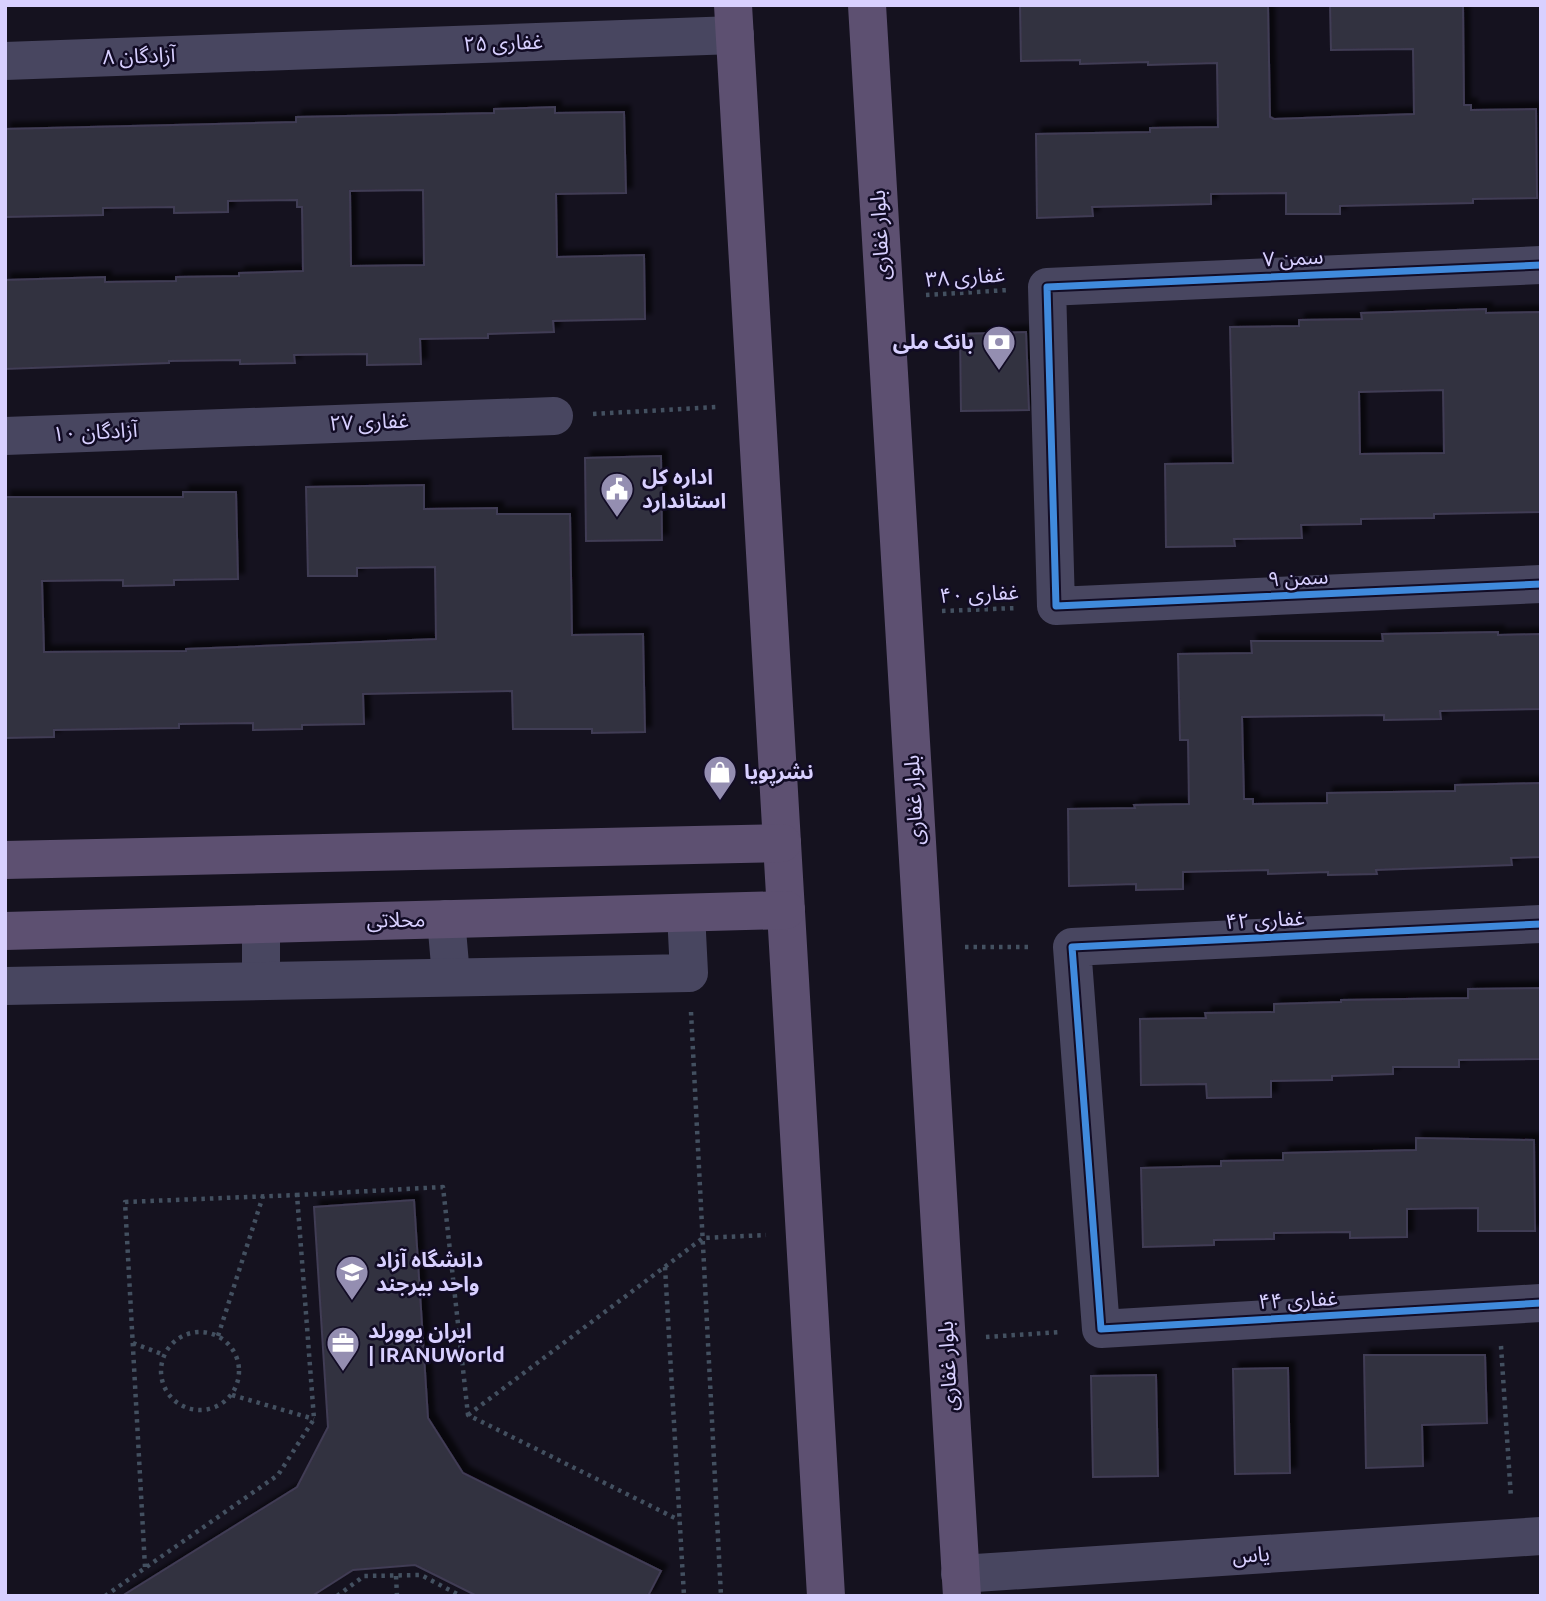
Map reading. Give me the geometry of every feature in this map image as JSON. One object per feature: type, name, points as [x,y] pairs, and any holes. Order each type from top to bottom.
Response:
[{"type":"main road","name":"بلوار غفاری","points":[[867,5],[961,1585]]},
{"type":"main road","points":[[734,20],[826,1596]]},
{"type":"main road","points":[[5,860],[782,843]]},
{"type":"main road","name":"محلاتی","points":[[5,931],[786,910]]},
{"type":"street","name":"غفاری ۲۵","points":[[272,50],[734,20]]},
{"type":"street","name":"آزادگان ۸","points":[[5,61],[272,50]]},
{"type":"street","name":"سمن ۷","points":[[1047,287],[1541,265]]},
{"type":"street","points":[[1047,287],[1056,606]]},
{"type":"street","name":"غفاری ۲۷","points":[[185,428],[554,416]]},
{"type":"street","name":"آزادگان ۱۰","points":[[5,436],[185,428]]},
{"type":"street","name":"سمن ۹","points":[[1056,606],[1541,584]]},
{"type":"street","points":[[5,986],[689,973],[686,914]]},
{"type":"street","points":[[446,919],[451,976]]},
{"type":"street","points":[[261,924],[261,980]]},
{"type":"street","name":"غفاری ۴۲","points":[[1072,947],[1541,924]]},
{"type":"street","points":[[1072,947],[1101,1329]]},
{"type":"street","name":"غفاری ۴۴","points":[[1101,1329],[1541,1303]]},
{"type":"street","name":"یاس","points":[[961,1585],[1527,1537]]},
{"type":"path","points":[[554,416],[757,405]]},
{"type":"path","points":[[923,947],[1072,947]]},
{"type":"path","points":[[689,973],[721,1596]]},
{"type":"path","points":[[145,1568],[125,1202],[443,1187],[468,1415]]},
{"type":"path","points":[[105,1596],[278,1475],[314,1419],[298,1195]]},
{"type":"path","points":[[218,1336],[262,1196]]},
{"type":"path","points":[[468,1415],[703,1238],[805,1233]]},
{"type":"path","points":[[665,1266],[684,1596]]},
{"type":"path","points":[[1498,1306],[1527,1537]]},
{"type":"path","points":[[946,1339],[1101,1329]]},
{"type":"path","points":[[198,1331],[218,1336],[235,1351],[240,1374],[232,1395],[213,1409],[190,1409],[171,1398],[161,1378],[164,1356],[179,1338],[198,1331]]},
{"type":"path","points":[[133,1343],[164,1356]]},
{"type":"path","points":[[232,1395],[314,1419]]},
{"type":"path","points":[[468,1415],[679,1520]]},
{"type":"path","points":[[337,1596],[364,1576],[421,1575],[461,1596]]},
{"type":"path","points":[[396,1576],[397,1596]]},
{"type":"building","points":[[1020,5],[1268,5],[1270,117],[1274,119],[1414,114],[1413,49],[1331,50],[1330,5],[1463,5],[1464,105],[1471,105],[1471,110],[1536,109],[1537,198],[1473,199],[1473,203],[1340,206],[1340,214],[1286,214],[1286,193],[1211,194],[1211,204],[1092,207],[1093,216],[1037,218],[1036,134],[1150,132],[1150,128],[1218,127],[1217,63],[1148,65],[1148,62],[1080,64],[1080,60],[1021,61]]},
{"type":"building","points":[[555,107],[555,113],[624,112],[626,193],[556,194],[557,257],[644,255],[645,319],[553,321],[554,332],[488,334],[488,338],[420,339],[421,364],[367,365],[367,354],[294,355],[295,363],[240,364],[240,360],[169,361],[5,369],[5,280],[105,277],[105,282],[176,281],[176,277],[303,271],[302,207],[297,207],[297,200],[228,201],[228,212],[174,213],[174,207],[103,208],[103,215],[5,217],[5,129],[296,122],[296,117],[494,113],[494,109]],"holes":[[[423,190],[424,265],[351,266],[350,191]]]},
{"type":"building","points":[[1486,309],[1486,313],[1541,312],[1541,512],[1434,514],[1434,518],[1361,519],[1361,524],[1301,525],[1302,538],[1234,539],[1235,546],[1166,547],[1165,464],[1233,463],[1230,327],[1299,326],[1299,320],[1362,319],[1361,313]],"holes":[[[1443,390],[1444,453],[1360,454],[1359,392]]]},
{"type":"building","name":"بانک ملی","points":[[1026,332],[1029,410],[961,411],[960,334]]},
{"type":"building","points":[[661,456],[662,540],[586,541],[585,458]]},
{"type":"building","points":[[424,485],[424,509],[497,508],[497,514],[570,514],[572,635],[643,634],[645,732],[592,733],[592,729],[513,729],[512,691],[363,694],[364,724],[302,725],[302,729],[253,730],[253,723],[179,724],[179,728],[54,730],[54,737],[5,738],[5,497],[183,497],[183,492],[236,492],[238,579],[174,580],[174,585],[123,586],[123,580],[42,581],[44,652],[186,651],[436,639],[435,567],[357,568],[357,576],[308,576],[306,487]]},
{"type":"building","points":[[1498,632],[1498,635],[1541,634],[1541,709],[1440,711],[1441,719],[1384,720],[1384,715],[1242,717],[1244,799],[1253,799],[1253,804],[1327,803],[1327,793],[1455,791],[1455,785],[1541,783],[1541,857],[1511,858],[1512,865],[1376,870],[1377,874],[1268,874],[1268,870],[1183,872],[1183,889],[1136,890],[1136,884],[1069,886],[1068,809],[1189,804],[1188,740],[1180,740],[1178,654],[1252,653],[1251,641],[1383,641],[1382,634]]},
{"type":"building","points":[[1541,988],[1541,1059],[1459,1060],[1459,1067],[1393,1067],[1393,1074],[1332,1076],[1332,1080],[1271,1081],[1271,1097],[1207,1098],[1206,1084],[1141,1085],[1140,1019],[1206,1018],[1205,1013],[1274,1012],[1274,1004],[1468,998],[1468,989]]},
{"type":"building","points":[[1416,1138],[1534,1140],[1535,1231],[1478,1231],[1478,1208],[1407,1209],[1407,1237],[1350,1238],[1350,1232],[1274,1233],[1274,1239],[1214,1240],[1214,1245],[1143,1247],[1141,1168],[1221,1166],[1221,1161],[1283,1160],[1283,1153],[1416,1150]]},
{"type":"building","points":[[414,1200],[428,1418],[463,1473],[661,1571],[648,1596],[477,1596],[415,1565],[353,1570],[312,1596],[122,1596],[297,1487],[328,1427],[314,1207]]},
{"type":"building","points":[[1364,1355],[1485,1355],[1487,1423],[1422,1425],[1423,1466],[1366,1468]]},
{"type":"building","points":[[1288,1368],[1290,1473],[1235,1474],[1233,1369]]},
{"type":"building","points":[[1156,1375],[1158,1476],[1093,1477],[1091,1376]]},
{"type":"cycle path","points":[[1541,265],[1047,287],[1056,606],[1541,584]]},
{"type":"cycle path","points":[[1541,924],[1072,947],[1101,1329],[1541,1303]]},
{"type":"place","name":"بانک ملی","points":[[999,372]]},
{"type":"place","name":"اداره کل استاندارد","points":[[617,519]]},
{"type":"place","name":"نشرپویا","points":[[720,802]]},
{"type":"place","name":"دانشگاه آزاد واحد بیرجند","points":[[352,1302]]},
{"type":"place","name":"ایران یوورلد | IRANUWorld","points":[[343,1373]]}]
